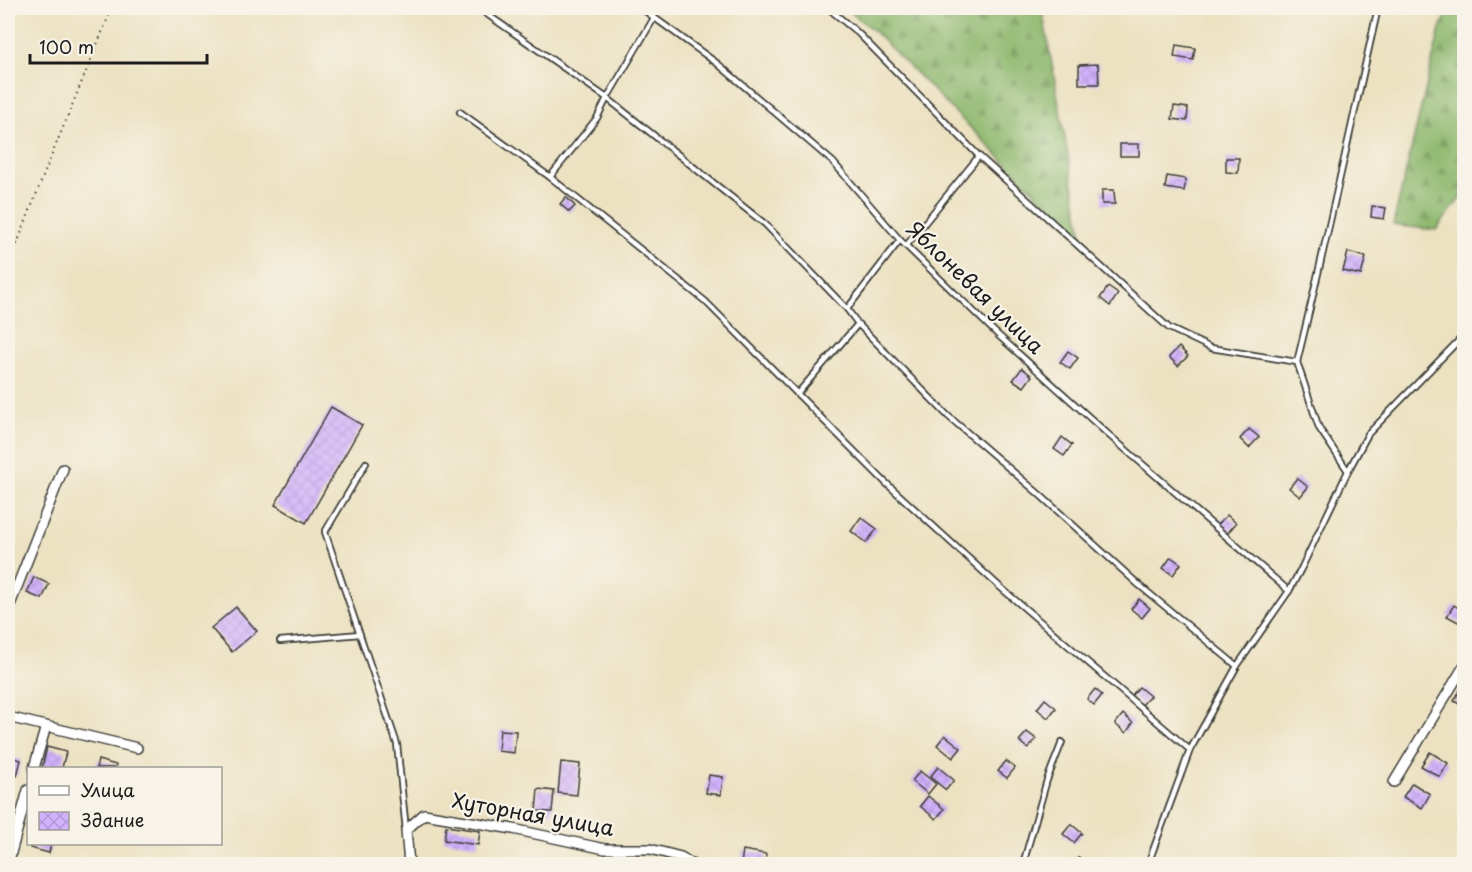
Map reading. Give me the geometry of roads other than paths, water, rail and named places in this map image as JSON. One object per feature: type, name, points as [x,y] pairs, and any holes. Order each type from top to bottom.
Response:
[{"type":"street","points":[[8,610],[63,469]]},
{"type":"street","points":[[1394,782],[1464,666]]},
{"type":"street","points":[[8,717],[137,748]]},
{"type":"street","points":[[34,767],[46,726]]},
{"type":"street","points":[[8,864],[27,794]]},
{"type":"street","name":"Хуторная улица","points":[[406,830],[424,814],[513,829],[605,849],[650,849],[681,857],[692,864]]},
{"type":"street","points":[[406,830],[409,864]]},
{"type":"lane","points":[[478,8],[607,98],[765,224],[948,416],[1039,494],[1139,585],[1237,666]]},
{"type":"lane","name":"Яблоневая улица","points":[[641,8],[718,64],[833,162],[900,240],[998,335],[1110,436],[1289,591]]},
{"type":"lane","points":[[828,8],[858,33],[979,156],[1169,328],[1211,348],[1297,362]]},
{"type":"lane","points":[[1348,471],[1319,428],[1297,362],[1378,8]]},
{"type":"lane","points":[[550,177],[597,118],[654,18]]},
{"type":"lane","points":[[460,112],[550,177],[705,301],[885,482],[1000,587],[1190,750]]},
{"type":"lane","points":[[906,246],[979,156]]},
{"type":"lane","points":[[847,309],[900,240]]},
{"type":"lane","points":[[797,394],[858,324]]},
{"type":"lane","points":[[1148,864],[1190,750],[1237,666],[1289,591],[1368,434],[1464,335]]},
{"type":"lane","points":[[366,463],[325,532],[397,744],[406,830]]},
{"type":"lane","points":[[280,641],[360,634]]},
{"type":"lane","points":[[1023,864],[1047,780],[1062,742]]}]
